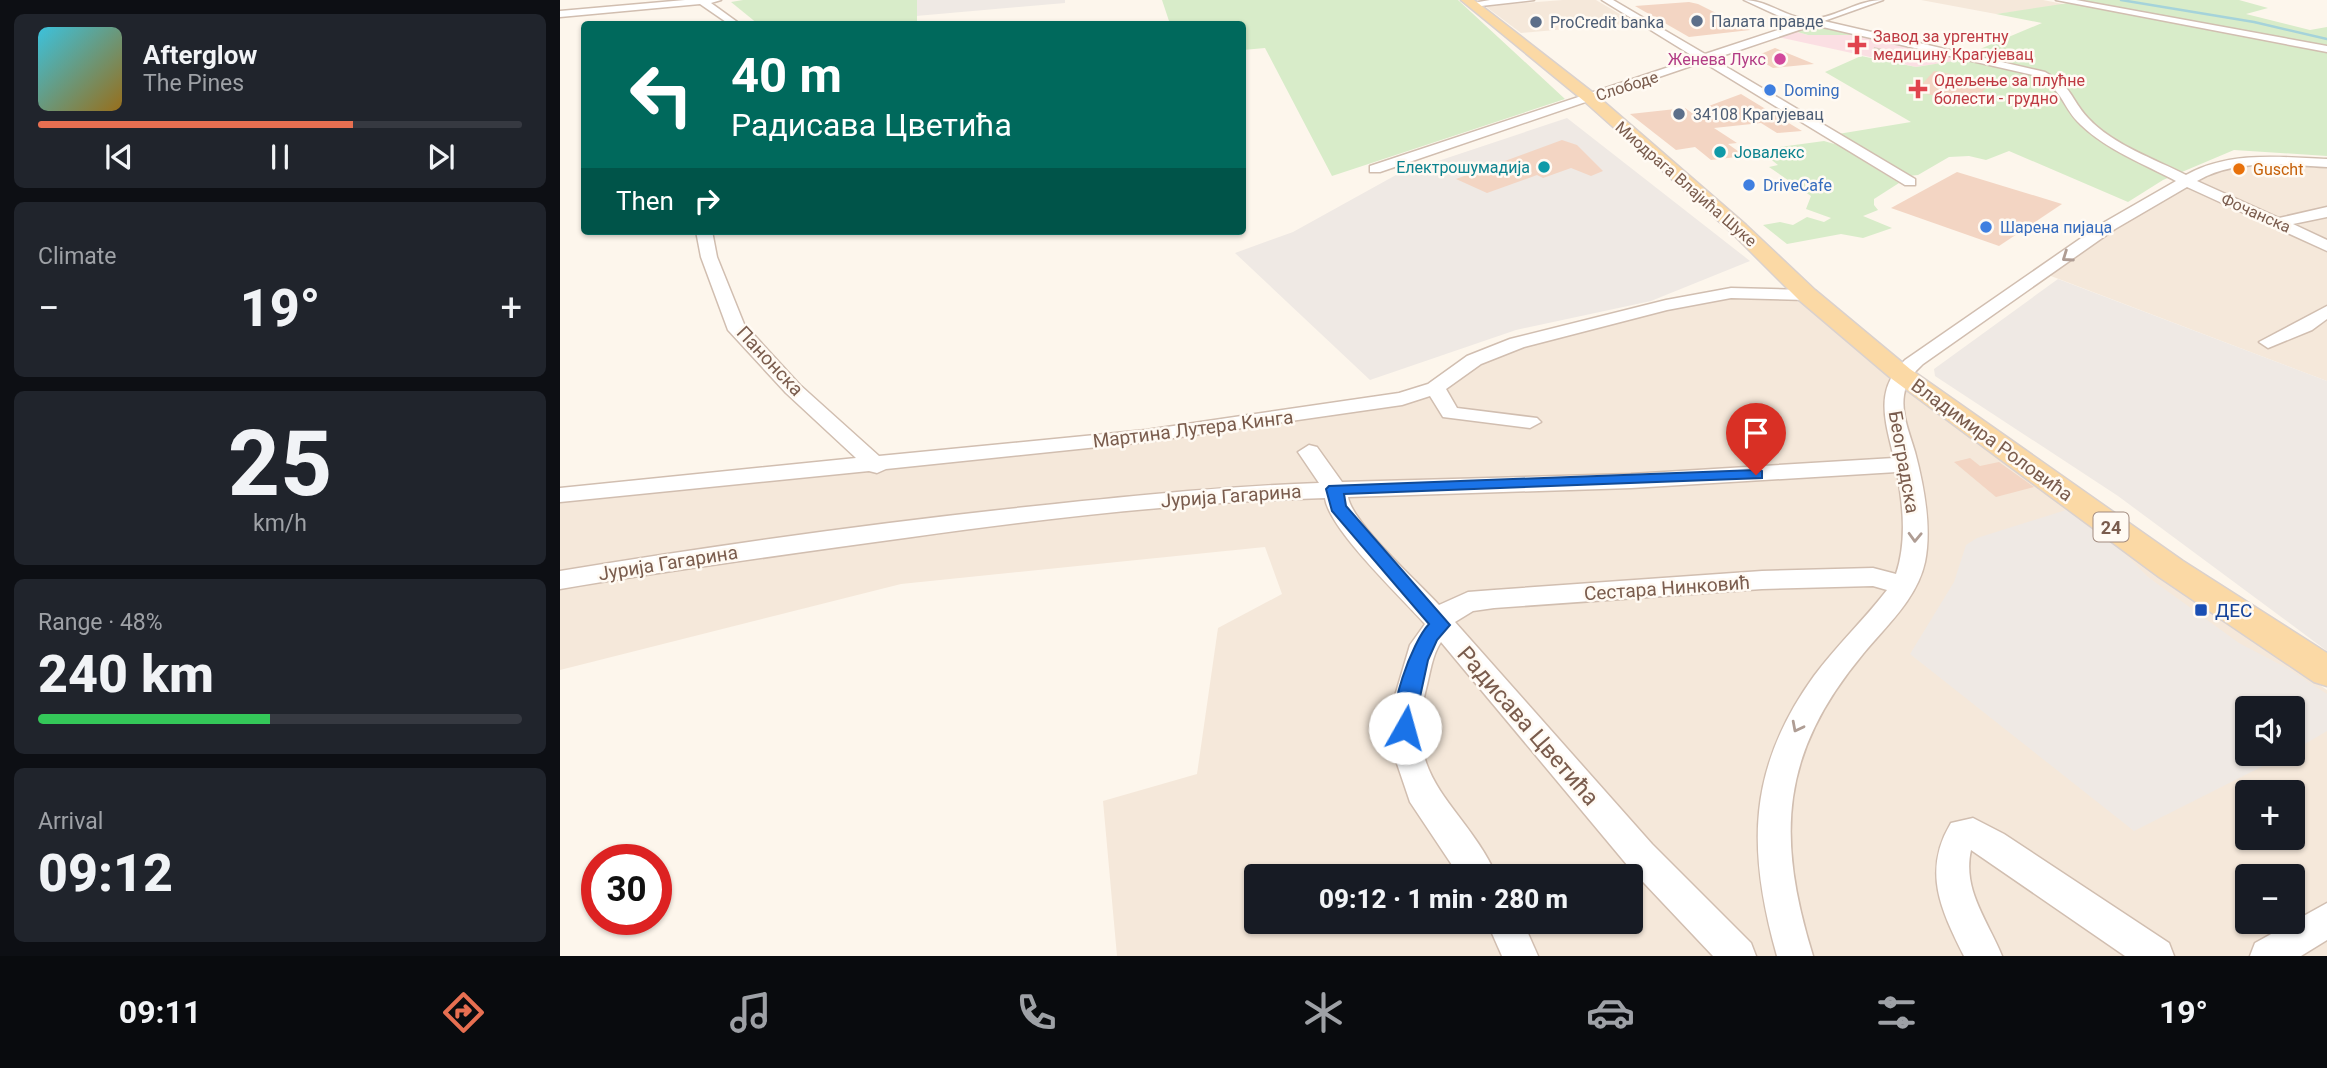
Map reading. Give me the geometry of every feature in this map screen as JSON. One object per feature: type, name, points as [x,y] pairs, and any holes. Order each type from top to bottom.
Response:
[{"type":"main road","name":"Миодрага Влајића Шуке","points":[[1470,2],[1590,98],[1739,229],[1808,295],[1901,374]]},
{"type":"main road","name":"Владимира Роловића","points":[[1901,374],[2171,569],[2327,672]]},
{"type":"street","points":[[560,14],[716,0]]},
{"type":"street","points":[[1470,2],[1530,0]]},
{"type":"street","points":[[1607,0],[1910,183]]},
{"type":"street","name":"Фочанска","points":[[1749,0],[1778,13],[2041,74],[2060,85],[2080,117],[2095,132],[2186,180],[2327,246]]},
{"type":"street","name":"Слободе","points":[[1375,169],[1707,60],[1878,0]]},
{"type":"street","points":[[2060,0],[2327,49]]},
{"type":"street","points":[[690,4],[717,21]]},
{"type":"street","points":[[690,4],[728,21]]},
{"type":"street","points":[[1901,374],[1916,360],[2109,226],[2209,168],[2233,163],[2287,160],[2327,163]]},
{"type":"street","points":[[2279,223],[2327,212]]},
{"type":"street","name":"Панонска","points":[[705,235],[709,257],[735,326],[793,388],[877,466]]},
{"type":"street","name":"Мартина Лутера Кинга","points":[[560,495],[877,466],[1146,436],[1402,399],[1436,387],[1474,360],[1517,343],[1666,305],[1731,293],[1808,295]]},
{"type":"street","points":[[2268,342],[2327,311]]},
{"type":"street","name":"Београдска","points":[[1795,956],[1779,902],[1774,809],[1784,760],[1800,721],[1825,680],[1903,585],[1912,565],[1915,536],[1907,464],[1894,405],[1901,374]]},
{"type":"street","points":[[1436,387],[1450,413],[1530,422]]},
{"type":"street","name":"Радисава Цветића","points":[[1309,452],[1335,489],[1338,508],[1636,853],[1738,956]]},
{"type":"street","name":"Јурија Гагарина","points":[[560,580],[699,557],[986,519],[1231,494],[1631,481],[1907,464]]},
{"type":"street","name":"Сестара Нинковић","points":[[1471,864],[1421,792],[1405,743],[1405,713],[1424,645],[1447,612],[1456,606],[1494,599],[1776,580],[1873,577],[1903,585]]},
{"type":"street","points":[[1984,956],[1961,912],[1952,871],[1953,853],[1963,834],[1973,833],[2156,956]]},
{"type":"street","points":[[2268,956],[2327,920]]},
{"type":"street","points":[[1510,934],[1520,956]]},
{"type":"shaded area","points":[[917,0],[1065,0],[1065,3],[916,16]]},
{"type":"shaded area","points":[[1596,0],[1635,23],[1521,33],[1485,6]]},
{"type":"shaded area","points":[[1921,0],[2043,0],[2068,5],[1996,14]]},
{"type":"shaded area","name":"Завод за ургентну медицину Крагујевац","points":[[1794,31],[1808,35],[1857,35],[1952,57],[1955,61],[1916,67],[1778,37]]},
{"type":"shaded area","name":"Електрошумадија","points":[[1567,118],[1750,261],[1651,301],[1516,330],[1370,380],[1235,253],[1293,232],[1396,175]]},
{"type":"shaded area","points":[[2233,163],[2327,163],[2327,381],[2043,273],[2174,189]]},
{"type":"shaded area","points":[[2058,279],[2327,381],[2327,651],[2118,496],[1935,376],[1934,369]]},
{"type":"shaded area","points":[[1731,293],[1807,295],[2070,510],[2327,690],[2327,956],[1117,956],[1103,801],[1197,774],[1218,628],[1282,594],[1265,547],[901,584],[560,670],[560,495],[877,466],[1402,399],[1517,343]]},
{"type":"shaded area","points":[[2066,510],[2123,552],[2148,577],[2239,643],[2287,668],[2327,694],[2327,731],[2305,744],[2305,696],[2235,696],[2235,766],[2263,766],[2134,831],[1910,654],[1954,582],[1966,545],[1977,538]]},
{"type":"green space","points":[[917,0],[917,21],[754,21],[731,2]]},
{"type":"green space","points":[[1162,0],[1458,0],[1565,99],[1332,176],[1265,48],[1246,50],[1246,21],[1169,21]]},
{"type":"green space","points":[[2067,0],[2239,0],[2268,8],[2246,14],[2310,30],[2327,27],[2327,156],[2234,150],[2163,180],[2128,202],[2009,151],[1986,160],[1969,156],[1949,157],[1918,175],[1908,176],[1838,134],[1911,122],[1825,72],[1861,56],[1916,67],[1954,61],[1952,57],[1857,35],[1808,35],[1794,31],[1821,25],[1961,57],[2042,23],[1996,14],[2075,2]]},
{"type":"green space","points":[[1824,141],[1838,145],[1899,183],[1874,199],[1878,210],[1863,216],[1892,228],[1863,238],[1841,234],[1787,244],[1763,225],[1780,222],[1793,225],[1807,217],[1824,222],[1831,218],[1806,209],[1811,196],[1769,167],[1778,165],[1759,150]]},
{"type":"building","name":"Палата правде","points":[[1689,2],[1750,30],[1689,37],[1635,6]]},
{"type":"building","name":"Женева Лукс","points":[[1775,48],[1814,64],[1773,68],[1754,57]]},
{"type":"building","points":[[1934,71],[1991,81],[1974,103],[1915,92]]},
{"type":"building","points":[[1741,94],[1802,131],[1777,133],[1761,123],[1714,128],[1737,143],[1728,144],[1745,156],[1711,160],[1695,147],[1676,150],[1630,114],[1685,108],[1699,118],[1706,107]]},
{"type":"building","name":"Електрошумадија","points":[[1562,140],[1577,145],[1603,171],[1591,176],[1571,168],[1543,178],[1537,175],[1487,193],[1456,179]]},
{"type":"building","name":"Шарена пијаца","points":[[1957,172],[2062,204],[1999,246],[1891,208]]},
{"type":"building","points":[[1970,458],[1980,466],[1999,462],[2034,487],[1996,497],[1954,462]]},
{"type":"waterway","points":[[2121,0],[2254,22],[2327,39]]},
{"type":"tunnel","points":[[1873,52],[1887,55]]},
{"type":"place","name":"Палата правде","points":[[1697,21]]},
{"type":"place","name":"ProCredit banka","points":[[1536,22]]},
{"type":"place","name":"Завод за ургентну медицину Крагујевац","points":[[1857,45]]},
{"type":"place","name":"Женева Лукс","points":[[1780,59]]},
{"type":"place","name":"Одељење за плућне болести - грудно","points":[[1918,89]]},
{"type":"place","name":"Doming","points":[[1770,90]]},
{"type":"place","name":"34108 Крагујевац","points":[[1679,114]]},
{"type":"place","name":"Јовалекс","points":[[1720,152]]},
{"type":"place","name":"Електрошумадија","points":[[1544,167]]},
{"type":"place","name":"Guscht","points":[[2239,169]]},
{"type":"place","name":"DriveCafe","points":[[1749,185]]},
{"type":"place","name":"Шарена пијаца","points":[[1986,227]]},
{"type":"place","name":"ДЕС","points":[[2201,610]]},
{"type":"route","points":[[1405,728],[1411,685],[1424,645],[1440,625],[1338,508],[1335,489],[1756,475]]}]
